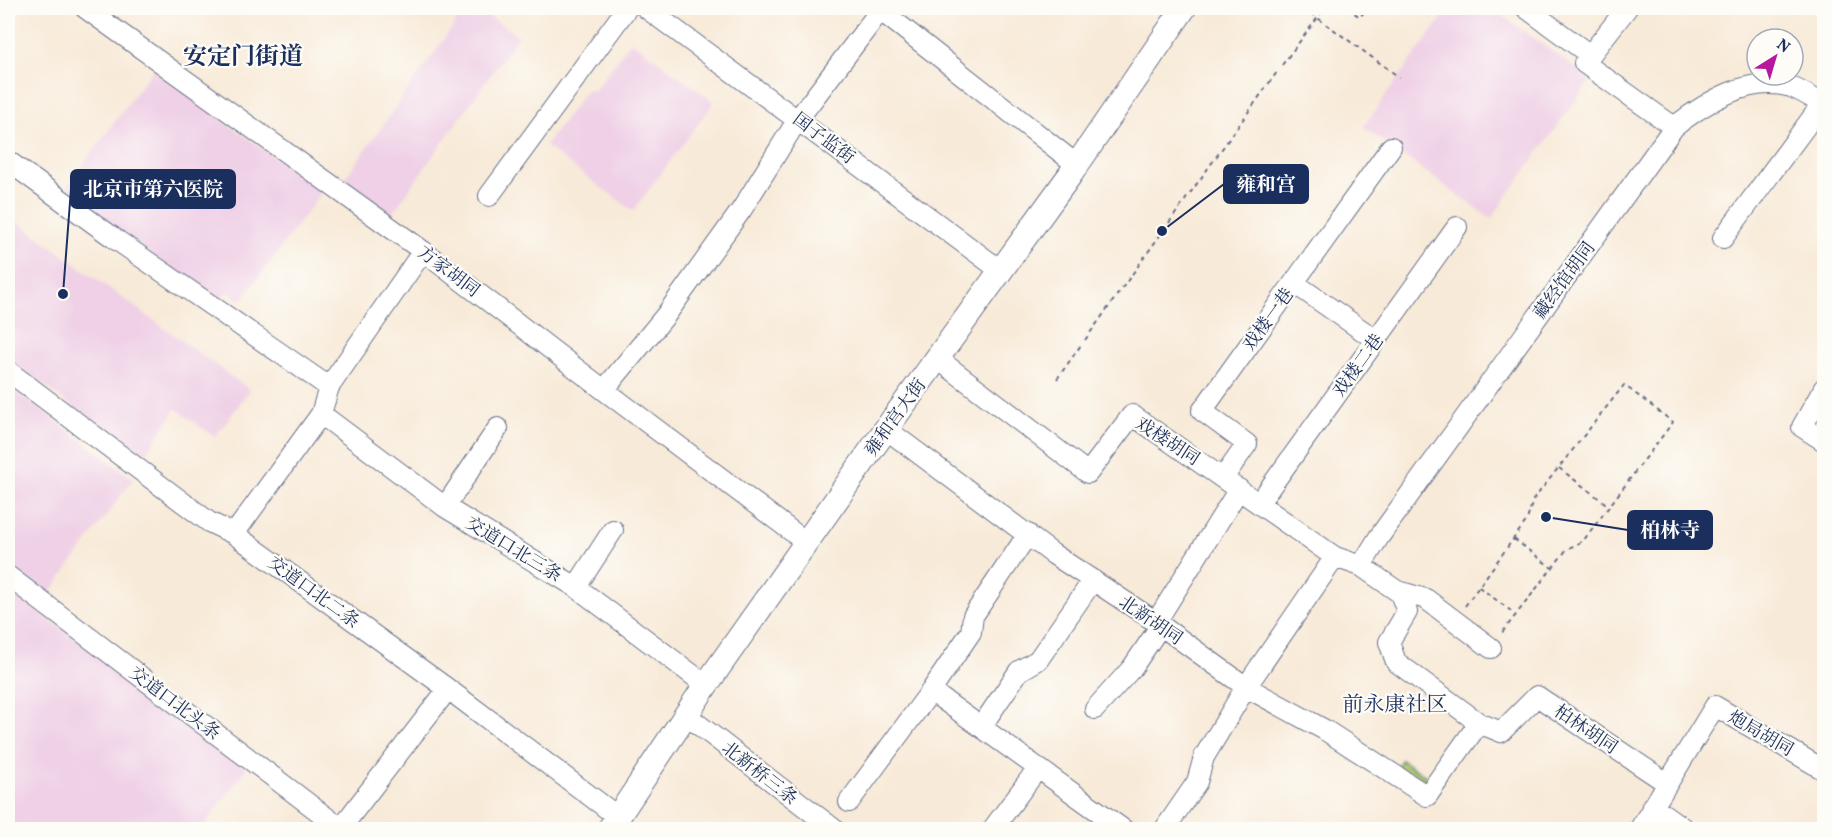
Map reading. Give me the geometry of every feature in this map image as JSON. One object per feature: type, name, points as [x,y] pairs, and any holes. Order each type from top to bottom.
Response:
[{"type":"main road","name":"雍和宫大街","points":[[613,823],[806,542],[1077,165],[1184,8]]},
{"type":"street","name":"方家胡同","points":[[85,8],[423,251],[806,542]]},
{"type":"street","points":[[489,196],[627,8]]},
{"type":"street","name":"国子监街","points":[[646,8],[1000,270]]},
{"type":"street","points":[[1526,8],[1590,55]]},
{"type":"street","points":[[1627,8],[1584,63],[1674,127]]},
{"type":"street","points":[[604,390],[666,315],[735,219],[798,119],[881,9],[1077,165]]},
{"type":"street","name":"藏经馆胡同","points":[[1361,566],[1379,537],[1674,127],[1700,107],[1735,91],[1767,83],[1792,87],[1824,104]]},
{"type":"street","points":[[1723,238],[1824,104]]},
{"type":"street","name":"戏楼一巷","points":[[1222,478],[1247,444],[1202,411],[1391,147]]},
{"type":"street","points":[[8,161],[118,241],[329,387]]},
{"type":"street","name":"戏楼二巷","points":[[1259,503],[1457,227]]},
{"type":"street","points":[[234,534],[321,414],[329,387],[423,251]]},
{"type":"street","points":[[1294,283],[1376,340]]},
{"type":"street","name":"戏楼胡同","points":[[938,359],[1088,473],[1132,415],[1335,557],[1361,566],[1398,591],[1426,599],[1491,648]]},
{"type":"street","name":"交道口北二条","points":[[8,371],[209,522],[234,534],[448,689],[613,823]]},
{"type":"street","points":[[1824,388],[1802,427],[1824,441]]},
{"type":"street","name":"交道口北三条","points":[[321,414],[445,507],[576,587],[706,685]]},
{"type":"street","points":[[445,507],[498,428]]},
{"type":"street","name":"北新胡同","points":[[886,429],[1053,554],[1158,623],[1246,687],[1325,730],[1426,796],[1479,723]]},
{"type":"street","points":[[1095,709],[1132,668],[1239,489]]},
{"type":"street","points":[[576,587],[613,530]]},
{"type":"street","points":[[849,802],[931,691],[971,632],[973,616],[1028,534]]},
{"type":"street","points":[[1164,830],[1197,782],[1204,757],[1246,687],[1335,557]]},
{"type":"street","name":"交道口北头条","points":[[8,576],[342,829]]},
{"type":"street","points":[[981,727],[1019,671],[1038,660],[1093,580]]},
{"type":"street","points":[[1398,591],[1407,612],[1389,642],[1396,662],[1479,723]]},
{"type":"street","points":[[342,829],[448,689]]},
{"type":"street","points":[[931,691],[1124,830]]},
{"type":"street","name":"柏林胡同","points":[[1479,723],[1501,732],[1537,696],[1667,783]]},
{"type":"street","name":"炮局胡同","points":[[1667,783],[1715,706],[1824,770]]},
{"type":"street","name":"北新桥三条","points":[[686,715],[835,830]]},
{"type":"street","points":[[992,830],[1038,768]]},
{"type":"street","points":[[1639,830],[1667,783]]},
{"type":"street","points":[[1652,806],[1686,830]]},
{"type":"path","points":[[1304,8],[1399,77]]},
{"type":"path","points":[[1282,65],[1325,8]]},
{"type":"path","points":[[1347,8],[1360,17],[1367,8]]},
{"type":"path","points":[[1085,340],[1277,72]]},
{"type":"path","points":[[1057,379],[1081,345]]},
{"type":"path","points":[[1454,620],[1527,520],[1533,500],[1624,385],[1673,422],[1583,540],[1566,549],[1491,648]]},
{"type":"path","points":[[1559,468],[1609,506]]},
{"type":"path","points":[[1514,539],[1552,568]]},
{"type":"path","points":[[1479,587],[1516,615]]},
{"type":"shaded area","points":[[466,8],[477,8],[518,36],[389,218],[341,184]]},
{"type":"shaded area","points":[[1449,8],[1491,8],[1591,79],[1491,219],[1363,127]]},
{"type":"shaded area","points":[[631,41],[714,102],[633,211],[545,146],[587,89],[594,91]]},
{"type":"shaded area","points":[[153,69],[322,192],[241,301],[227,291],[218,303],[64,191]]},
{"type":"shaded area","points":[[15,220],[250,390],[215,437],[176,409],[142,459],[8,358],[8,231]]},
{"type":"shaded area","points":[[8,385],[133,479],[45,600],[8,571]]},
{"type":"shaded area","points":[[8,588],[247,768],[201,829],[8,829]]},
{"type":"green space","points":[[1401,760],[1432,780],[1425,791],[1394,771]]},
{"type":"place","name":"雍和宫","points":[[1162,231]]},
{"type":"place","name":"北京市第六医院","points":[[63,294]]},
{"type":"place","name":"柏林寺","points":[[1546,517]]},
{"type":"district","name":"安定门街道","points":[[243,56]]},
{"type":"district","name":"前永康社区","points":[[1395,704]]}]
